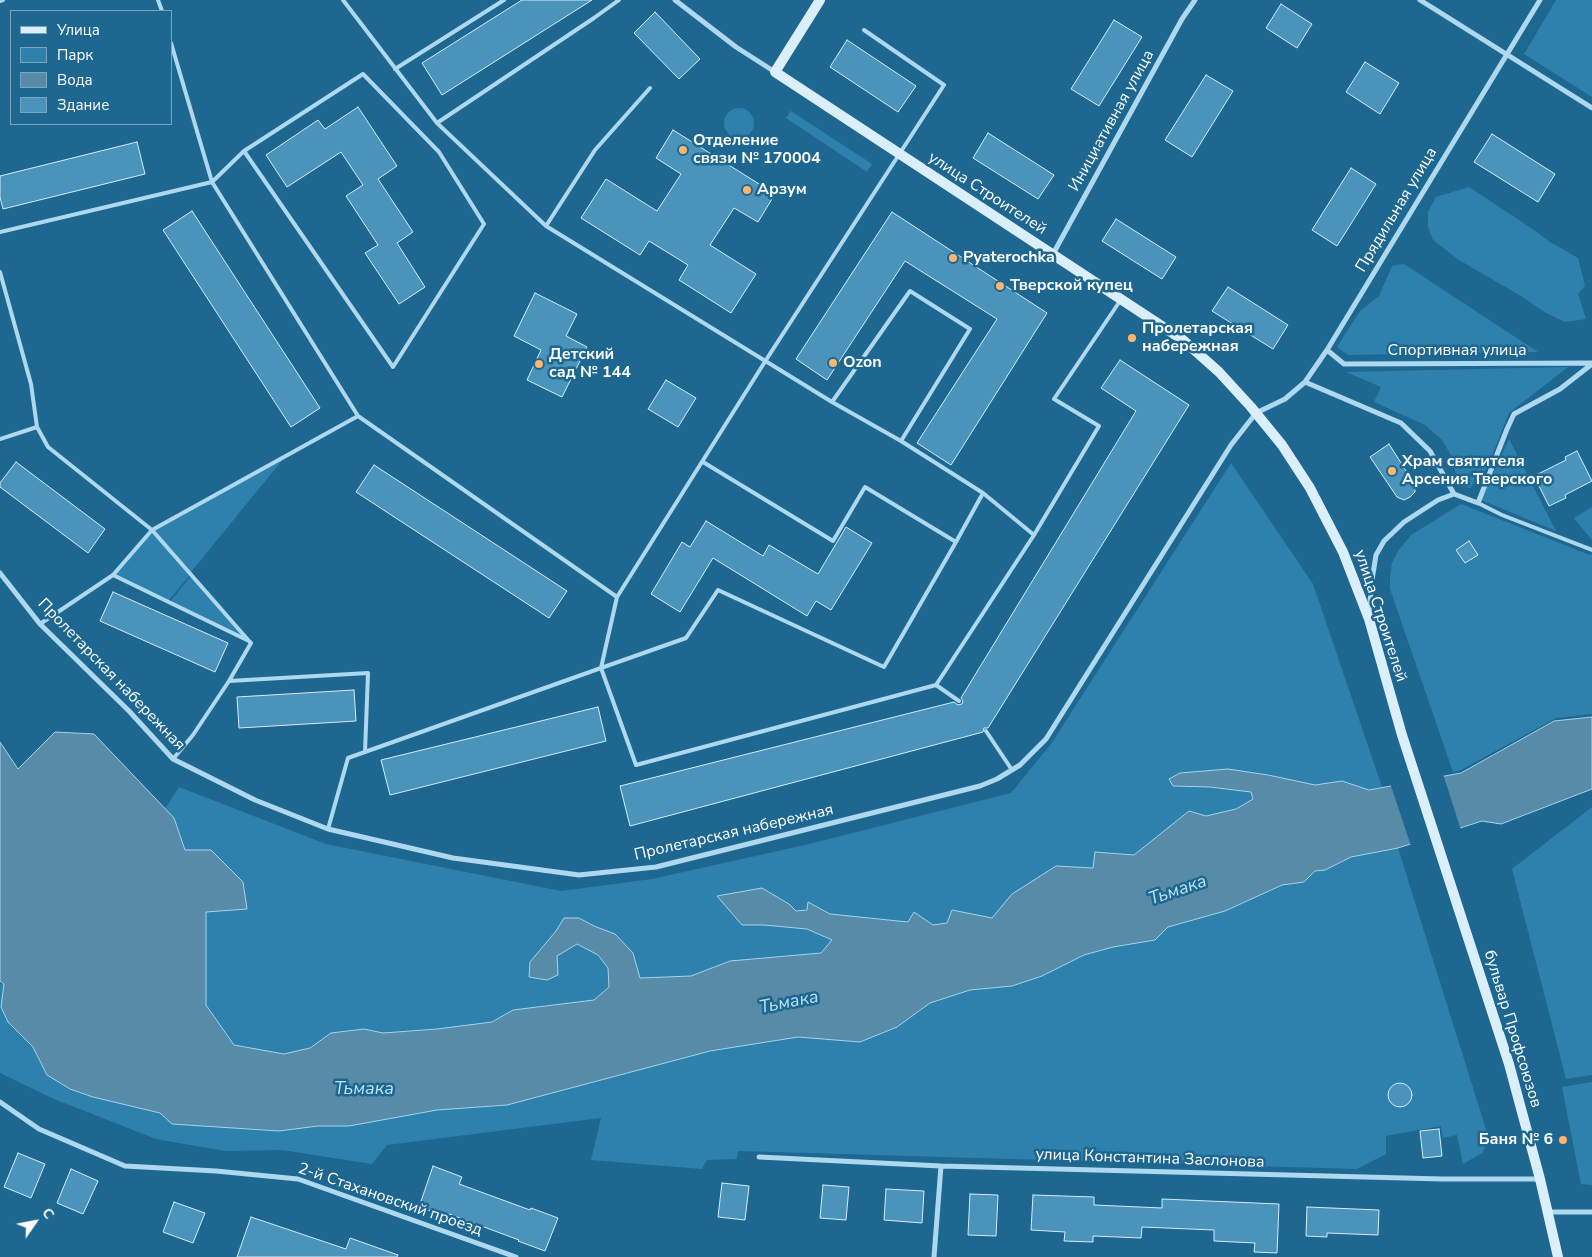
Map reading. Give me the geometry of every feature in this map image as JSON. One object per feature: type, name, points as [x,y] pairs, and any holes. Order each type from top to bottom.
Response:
[{"type":"main road","points":[[775,72],[820,0]]},
{"type":"main road","name":"улица Строителей","points":[[775,72],[1183,340],[1230,383],[1256,413],[1299,471],[1320,506],[1346,557],[1369,619],[1402,735],[1446,870]]},
{"type":"main road","name":"бульвар Профсоюзов","points":[[1446,870],[1509,1064],[1540,1179],[1558,1257]]},
{"type":"street","name":"улица Строителей","points":[[675,0],[728,42],[775,72]]},
{"type":"street","name":"Инициативная улица","points":[[1052,255],[1182,18],[1194,0]]},
{"type":"street","points":[[1420,0],[1592,108]]},
{"type":"street","name":"Прядильная улица","points":[[1256,413],[1285,399],[1305,382],[1327,350],[1540,0]]},
{"type":"street","name":"Спортивная улица","points":[[1327,350],[1344,364],[1592,364]]},
{"type":"street","points":[[1305,382],[1401,423],[1430,451],[1454,494],[1478,503],[1514,414],[1560,389],[1592,364]]},
{"type":"street","name":"Пролетарская набережная","points":[[0,573],[40,624],[129,711],[173,759],[255,800],[328,829],[453,858],[579,875],[656,867],[972,789],[997,779],[1012,770],[1034,752],[1046,738],[1225,455],[1256,413]]},
{"type":"street","points":[[1369,619],[1376,555],[1384,540],[1404,522],[1438,500],[1454,494]]},
{"type":"street","name":"2-й Стахановский проезд","points":[[0,1102],[40,1129],[124,1166],[216,1170],[298,1180],[516,1257]]},
{"type":"street","name":"улица Константина Заслонова","points":[[759,1157],[941,1166],[1442,1179],[1540,1179]]},
{"type":"street","points":[[934,1257],[941,1166]]},
{"type":"street","points":[[1548,1212],[1592,1212]]},
{"type":"lane","points":[[343,0],[436,123],[546,226],[832,402],[901,441],[983,493],[1034,534]]},
{"type":"lane","points":[[395,68],[504,0]]},
{"type":"lane","points":[[436,123],[586,24],[618,0]]},
{"type":"lane","points":[[864,30],[944,85],[766,360],[616,597],[601,668],[636,765],[936,685],[1034,534],[1099,426],[1054,399],[1122,299]]},
{"type":"lane","points":[[172,46],[212,182],[358,416],[616,597]]},
{"type":"lane","points":[[0,232],[212,182],[244,151],[363,74],[439,152],[484,224],[393,367],[244,151]]},
{"type":"lane","points":[[546,226],[595,150],[650,88]]},
{"type":"lane","points":[[0,272],[31,384],[37,427],[48,447],[152,530],[251,643],[229,681],[193,735],[173,759]]},
{"type":"lane","points":[[832,402],[910,291],[970,329],[901,441]]},
{"type":"lane","points":[[40,624],[113,575],[152,530],[358,416]]},
{"type":"lane","points":[[0,439],[37,427]]},
{"type":"lane","points":[[703,462],[833,541],[866,487],[956,542]]},
{"type":"lane","points":[[328,829],[348,758],[686,638],[718,590],[884,667],[983,493]]},
{"type":"lane","points":[[1478,503],[1502,515],[1592,550]]},
{"type":"lane","points":[[113,575],[249,641]]},
{"type":"lane","points":[[229,681],[368,673],[365,752]]},
{"type":"lane","points":[[936,685],[959,701]]},
{"type":"lane","points":[[986,731],[1012,770]]},
{"type":"green space","points":[[1556,0],[1592,0],[1592,97],[1524,54]]},
{"type":"green space","points":[[739,108],[750,112],[754,123],[750,134],[739,138],[728,134],[724,123],[728,112]]},
{"type":"green space","points":[[791,111],[872,164],[867,172],[786,118]]},
{"type":"green space","points":[[1469,187],[1550,242],[1578,258],[1585,286],[1578,294],[1586,319],[1565,322],[1546,313],[1521,296],[1459,260],[1433,240],[1428,227],[1428,212],[1436,197]]},
{"type":"green space","points":[[1404,264],[1538,352],[1348,355],[1337,347],[1360,311],[1379,296],[1392,266]]},
{"type":"green space","points":[[1568,367],[1509,413],[1487,468],[1470,488],[1459,486],[1451,455],[1442,440],[1425,425],[1374,402],[1381,387],[1346,372]]},
{"type":"green space","points":[[1509,439],[1556,531],[1481,500]]},
{"type":"green space","points":[[284,458],[191,572],[154,530]]},
{"type":"green space","points":[[1231,463],[1313,584],[1382,787],[1369,790],[1342,781],[1315,785],[1268,775],[1173,786],[1210,787],[1251,792],[1253,799],[1236,809],[1206,816],[1189,811],[1134,855],[1096,852],[1093,868],[1013,894],[992,918],[952,910],[947,923],[933,926],[914,912],[908,922],[829,914],[808,902],[807,910],[796,912],[789,904],[742,925],[807,929],[833,941],[821,953],[730,961],[690,976],[640,978],[633,953],[615,934],[579,918],[564,918],[556,931],[557,956],[576,944],[598,955],[608,968],[609,987],[594,1000],[513,1010],[492,1022],[383,1033],[364,1029],[331,1033],[310,1048],[284,1054],[234,1045],[206,1005],[206,911],[247,909],[243,883],[211,850],[185,850],[174,818],[165,809],[179,787],[326,844],[561,891],[652,879],[805,845],[1011,793],[1051,744]]},
{"type":"green space","points":[[1461,504],[1590,555],[1592,553],[1592,714],[1556,718],[1461,770],[1453,772],[1390,589],[1390,576],[1392,563],[1398,551],[1411,535]]},
{"type":"green space","points":[[1592,507],[1592,540],[1574,518]]},
{"type":"green space","points":[[152,531],[190,575],[168,601],[114,575]]},
{"type":"green space","points":[[191,576],[242,636],[170,602]]},
{"type":"green space","points":[[1592,807],[1592,1075],[1566,1079],[1512,869]]},
{"type":"green space","points":[[1398,848],[1489,1139],[1482,1153],[1463,1164],[1457,1135],[1443,1138],[1441,1126],[1386,1136],[1386,1154],[1357,1169],[738,1151],[737,1159],[707,1160],[702,1169],[591,1160],[601,1118],[387,1145],[372,1164],[282,1150],[225,1151],[156,1139],[54,1099],[0,1073],[0,983],[5,984],[1,1007],[8,1022],[33,1047],[47,1075],[70,1089],[93,1097],[160,1113],[172,1124],[349,1126],[437,1110],[507,1105],[710,1051],[798,1037],[860,1042],[897,1027],[930,1003],[970,990],[1012,986],[1042,976],[1084,955],[1113,947],[1155,940],[1167,927],[1225,911],[1282,885],[1303,882],[1315,871],[1325,870],[1351,857]]},
{"type":"green space","points":[[1592,1082],[1592,1185],[1581,1184],[1562,1087]]},
{"type":"water","name":"Тьмака","points":[[1592,717],[1592,789],[1501,824],[1482,821],[1398,848],[1351,857],[1325,870],[1315,871],[1304,882],[1282,885],[1225,911],[1168,927],[1155,940],[1113,947],[1084,955],[1042,976],[1012,986],[970,990],[930,1003],[897,1027],[860,1042],[798,1037],[710,1051],[507,1105],[437,1110],[349,1126],[318,1126],[279,1131],[172,1124],[160,1113],[93,1097],[70,1089],[47,1075],[33,1047],[8,1022],[1,1007],[4,984],[0,981],[0,742],[18,769],[55,732],[94,734],[174,818],[185,850],[211,850],[243,882],[247,909],[206,912],[206,1005],[234,1045],[284,1054],[310,1048],[331,1033],[364,1029],[383,1033],[437,1029],[492,1022],[513,1010],[594,1000],[609,987],[608,968],[598,955],[577,944],[557,956],[558,975],[547,980],[529,977],[530,962],[556,931],[564,918],[579,918],[615,934],[633,953],[640,978],[691,976],[730,961],[821,953],[832,940],[807,929],[742,925],[717,896],[762,888],[789,904],[796,911],[807,910],[808,902],[830,914],[908,922],[914,912],[933,925],[947,923],[952,910],[992,918],[1012,894],[1056,866],[1093,868],[1095,852],[1134,855],[1189,811],[1206,816],[1236,809],[1253,799],[1251,792],[1210,787],[1173,786],[1169,779],[1180,773],[1228,769],[1315,785],[1342,781],[1369,790],[1461,773],[1554,721]]},
{"type":"pier","points":[[1443,774],[1461,830],[1411,846],[1390,783]]},
{"type":"building","points":[[522,0],[592,0],[442,95],[422,63]]},
{"type":"building","points":[[1281,4],[1312,24],[1297,48],[1266,28]]},
{"type":"building","points":[[655,12],[700,59],[679,79],[634,33]]},
{"type":"building","points":[[1114,20],[1142,37],[1099,106],[1071,89]]},
{"type":"building","points":[[847,40],[916,86],[898,112],[830,67]]},
{"type":"building","points":[[1365,62],[1399,83],[1380,114],[1346,92]]},
{"type":"building","points":[[1206,75],[1233,91],[1192,157],[1165,140]]},
{"type":"building","points":[[358,107],[397,166],[378,179],[413,232],[397,243],[425,287],[399,304],[365,253],[378,245],[346,196],[363,185],[341,152],[287,187],[266,155],[318,120],[325,129]]},
{"type":"building","points":[[673,130],[775,194],[758,222],[734,208],[710,245],[756,274],[731,313],[679,280],[688,265],[649,241],[640,255],[581,218],[606,179],[657,211],[681,174],[656,158]]},
{"type":"building","points":[[988,133],[1054,175],[1038,199],[973,158]]},
{"type":"building","points":[[1492,134],[1555,174],[1538,202],[1474,162]]},
{"type":"building","points":[[137,142],[145,174],[3,209],[0,197],[0,176]]},
{"type":"building","points":[[1351,168],[1376,184],[1337,246],[1312,230]]},
{"type":"building","points":[[192,211],[320,408],[291,427],[163,230]]},
{"type":"building","points":[[892,212],[1047,313],[951,465],[917,443],[997,319],[905,261],[827,380],[796,359]]},
{"type":"building","points":[[1116,219],[1176,257],[1162,279],[1102,241]]},
{"type":"building","points":[[1228,287],[1288,325],[1273,349],[1212,311]]},
{"type":"building","points":[[535,293],[577,314],[566,336],[587,347],[562,397],[527,380],[541,350],[514,336]]},
{"type":"building","points":[[1120,360],[1189,405],[988,728],[984,728],[983,732],[630,826],[620,786],[954,702],[958,705],[962,704],[961,698],[1136,411],[1101,388]]},
{"type":"building","points":[[666,380],[696,398],[678,427],[648,409]]},
{"type":"building","name":"Храм святителя Арсения Тверского","points":[[1389,444],[1415,485],[1415,492],[1404,500],[1397,497],[1370,457]]},
{"type":"building","points":[[1577,451],[1592,481],[1565,495],[1566,498],[1549,506],[1534,476],[1566,460],[1565,457]]},
{"type":"building","points":[[16,462],[105,529],[88,553],[0,487],[0,483]]},
{"type":"building","points":[[374,465],[567,591],[549,618],[356,492]]},
{"type":"building","points":[[706,521],[763,556],[769,545],[818,574],[846,527],[872,543],[831,610],[816,601],[807,616],[713,558],[680,612],[651,594],[682,542],[690,547]]},
{"type":"building","points":[[1469,541],[1478,555],[1465,563],[1456,550]]},
{"type":"building","points":[[113,592],[228,643],[215,672],[100,621]]},
{"type":"building","points":[[354,690],[356,721],[239,728],[237,697]]},
{"type":"building","points":[[598,707],[606,741],[390,795],[381,760]]},
{"type":"building","points":[[1400,1083],[1408,1087],[1412,1095],[1408,1103],[1400,1107],[1392,1103],[1388,1095],[1392,1087]]},
{"type":"building","points":[[1439,1129],[1442,1156],[1423,1158],[1420,1131]]},
{"type":"building","points":[[18,1153],[45,1164],[31,1198],[4,1187]]},
{"type":"building","points":[[433,1166],[462,1177],[459,1184],[530,1210],[531,1208],[558,1218],[545,1251],[449,1214],[448,1217],[419,1207]]},
{"type":"building","points":[[71,1169],[98,1181],[83,1214],[57,1203]]},
{"type":"building","points":[[722,1183],[749,1186],[745,1220],[718,1217]]},
{"type":"building","points":[[823,1185],[849,1187],[846,1220],[820,1218]]},
{"type":"building","points":[[886,1189],[924,1191],[922,1223],[884,1220]]},
{"type":"building","points":[[970,1194],[998,1195],[996,1236],[968,1235]]},
{"type":"building","points":[[1033,1195],[1094,1197],[1094,1205],[1162,1208],[1162,1199],[1279,1204],[1277,1253],[1254,1252],[1255,1243],[1214,1241],[1214,1230],[1142,1227],[1141,1238],[1093,1236],[1093,1242],[1064,1241],[1065,1232],[1031,1230]]},
{"type":"building","points":[[174,1202],[205,1213],[193,1243],[163,1232]]},
{"type":"building","points":[[1307,1207],[1379,1210],[1378,1235],[1327,1233],[1327,1237],[1306,1236]]},
{"type":"building","points":[[251,1217],[346,1249],[350,1238],[398,1255],[397,1257],[237,1257]]},
{"type":"place","name":"Отделение связи № 170004","points":[[683,150]]},
{"type":"place","name":"Арзум","points":[[747,190]]},
{"type":"place","name":"Pyaterochka","points":[[953,258]]},
{"type":"place","name":"Тверской купец","points":[[1000,286]]},
{"type":"place","name":"Пролетарская набережная","points":[[1132,338]]},
{"type":"place","name":"Ozon","points":[[833,363]]},
{"type":"place","name":"Детский сад № 144","points":[[539,364]]},
{"type":"place","name":"Храм святителя Арсения Тверского","points":[[1392,471]]},
{"type":"place","name":"Баня № 6","points":[[1563,1140]]}]
